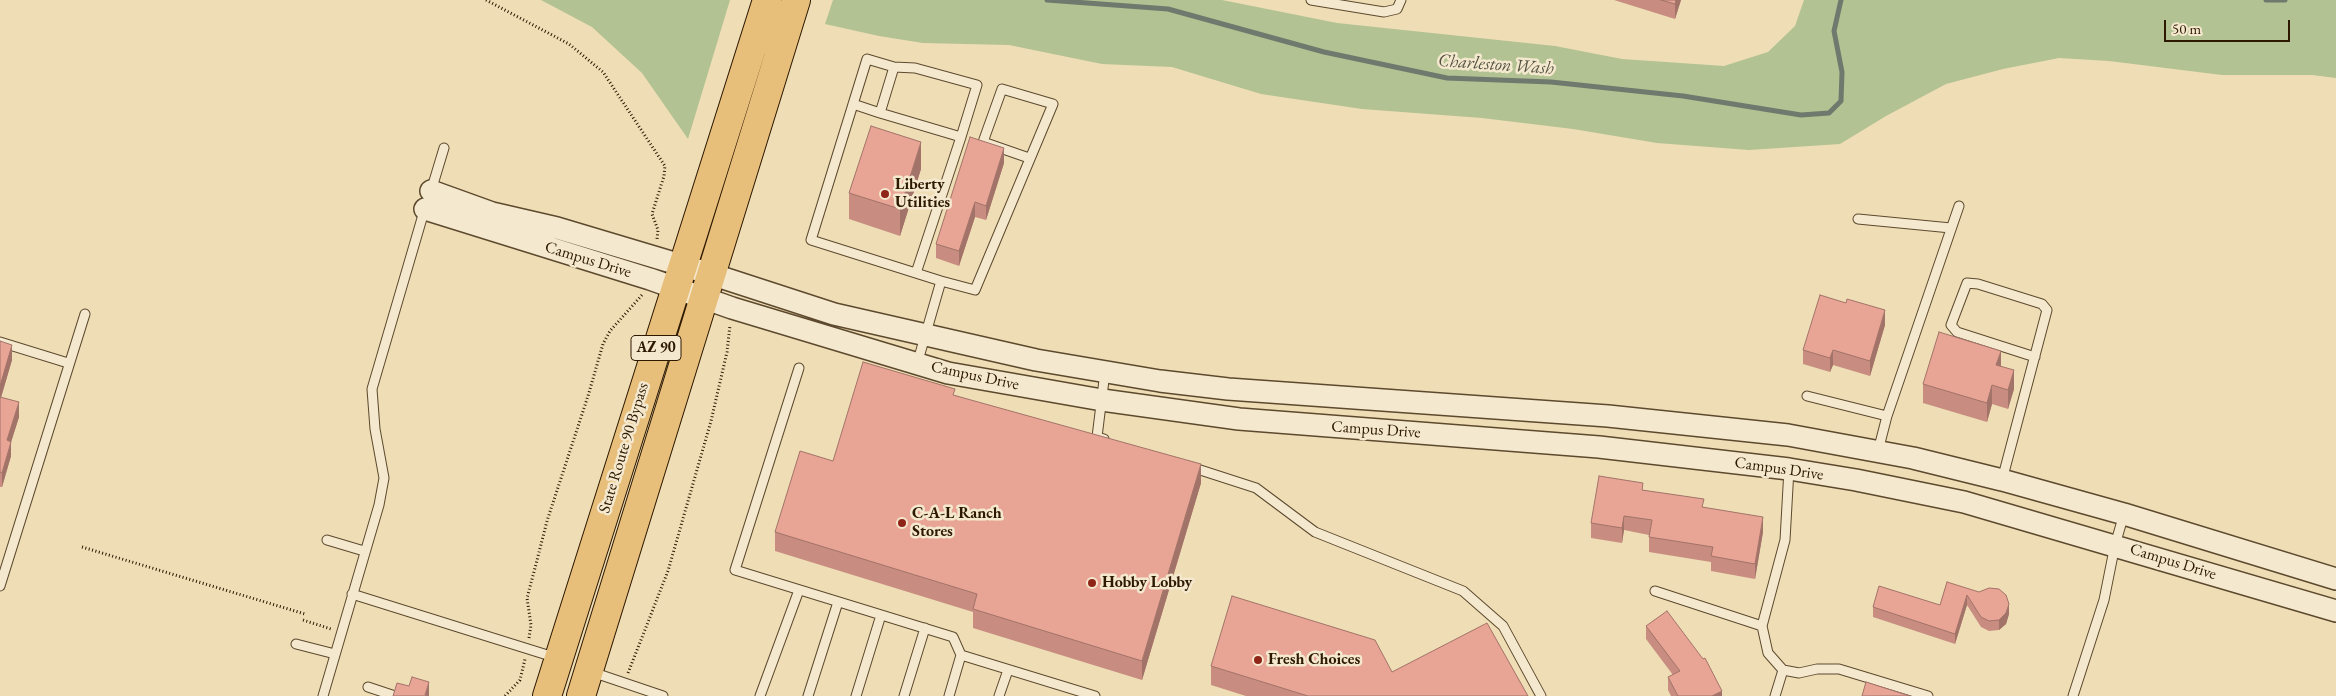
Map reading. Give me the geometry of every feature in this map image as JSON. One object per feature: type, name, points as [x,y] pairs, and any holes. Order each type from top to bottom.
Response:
[{"type":"highway","name":"State Route 90 Bypass","points":[[547,696],[668,277],[767,0]]},
{"type":"highway","name":"State Route 90 Bypass","points":[[585,684],[796,0]]},
{"type":"street","name":"Campus Drive","points":[[428,200],[557,228],[655,258],[668,277]]},
{"type":"street","name":"Campus Drive","points":[[428,200],[668,277],[1036,360],[1105,372],[1228,389],[1703,425],[1788,435],[1912,458],[2002,480],[2124,514],[2336,579]]},
{"type":"street","name":"Campus Drive","points":[[708,286],[732,308],[948,373],[1102,400],[1239,419],[1599,447],[1789,469],[1964,502],[2336,611]]},
{"type":"lane","points":[[1311,0],[1384,12],[1398,9],[1401,0]]},
{"type":"lane","points":[[916,273],[978,85],[915,68],[894,67],[867,59],[811,240],[940,281],[976,290],[1029,158],[1039,143],[1053,104],[1002,89],[983,142],[1029,158]]},
{"type":"lane","points":[[880,113],[894,67]]},
{"type":"lane","points":[[853,104],[961,137]]},
{"type":"lane","points":[[323,696],[384,478],[375,430],[372,389],[444,148]]},
{"type":"lane","points":[[1878,452],[1887,416],[1959,206]]},
{"type":"lane","points":[[1858,219],[1951,228]]},
{"type":"lane","points":[[917,364],[940,281]]},
{"type":"lane","points":[[2002,480],[2035,357],[2047,310],[2042,304],[1978,284],[1967,283],[1951,324],[1957,332],[2035,357]]},
{"type":"lane","points":[[0,586],[84,314]]},
{"type":"lane","points":[[0,342],[68,362]]},
{"type":"lane","points":[[799,368],[735,570],[953,637],[961,655],[949,696]]},
{"type":"lane","points":[[1105,372],[1097,437],[1116,443]]},
{"type":"lane","points":[[1807,396],[1887,416]]},
{"type":"lane","points":[[1181,464],[1256,488],[1315,532],[1463,591],[1503,626],[1541,696]]},
{"type":"lane","points":[[1789,469],[1784,540],[1762,626],[1768,653],[1783,670],[1799,673],[1817,669],[1839,669],[1928,696]]},
{"type":"lane","points":[[2073,696],[2104,600],[2115,545],[2124,514]]},
{"type":"lane","points":[[327,540],[364,551]]},
{"type":"lane","points":[[760,696],[799,590]]},
{"type":"lane","points":[[1655,591],[1762,626]]},
{"type":"lane","points":[[352,594],[558,659]]},
{"type":"lane","points":[[808,696],[838,602]]},
{"type":"lane","points":[[856,696],[881,615]]},
{"type":"lane","points":[[904,696],[925,628]]},
{"type":"lane","points":[[296,644],[335,654]]},
{"type":"lane","points":[[961,655],[1095,696]]},
{"type":"lane","points":[[999,696],[1008,670]]},
{"type":"lane","points":[[1775,696],[1783,670]]},
{"type":"lane","points":[[585,684],[625,683],[663,696]]},
{"type":"lane","points":[[368,688],[395,696]]},
{"type":"path","points":[[486,0],[569,44],[597,66],[665,166],[664,176],[652,214],[658,230],[655,258]]},
{"type":"path","points":[[505,696],[520,680],[532,625],[528,598],[535,568],[547,521],[588,396],[602,344],[610,331],[639,301],[668,277]]},
{"type":"path","points":[[625,683],[668,571],[711,422],[727,352],[732,308]]},
{"type":"path","points":[[82,547],[305,614]]},
{"type":"path","points":[[303,620],[342,632]]},
{"type":"green space","points":[[541,0],[730,0],[688,139],[642,73],[592,27]]},
{"type":"green space","points":[[833,0],[1222,0],[1337,23],[1555,46],[1622,59],[1724,66],[1768,52],[1795,26],[1804,0],[2336,0],[2336,78],[2312,75],[2222,75],[2109,61],[2059,58],[2003,69],[1946,84],[1886,116],[1840,144],[1749,150],[1657,143],[1573,129],[1482,118],[1362,109],[1261,94],[1172,67],[1102,64],[1009,45],[923,43],[879,36],[825,24]]},
{"type":"building","points":[[1661,0],[1676,0],[1675,4]]},
{"type":"building","points":[[871,126],[921,142],[900,209],[849,193]]},
{"type":"building","points":[[970,137],[1004,148],[986,206],[975,202],[959,251],[936,244]]},
{"type":"building","points":[[1820,295],[1846,303],[1847,299],[1885,310],[1870,361],[1833,350],[1830,358],[1803,350]]},
{"type":"building","points":[[1939,332],[2001,351],[1996,365],[2014,370],[2008,390],[1992,385],[1987,403],[1923,384]]},
{"type":"building","points":[[0,341],[12,345],[0,386]]},
{"type":"building","points":[[863,362],[955,389],[953,395],[1201,464],[1142,661],[973,609],[977,594],[775,532],[800,451],[833,461]]},
{"type":"building","points":[[0,397],[19,402],[7,440],[11,442],[2,473],[0,472]]},
{"type":"building","points":[[1599,476],[1643,483],[1642,490],[1704,499],[1702,507],[1763,517],[1755,564],[1711,556],[1713,547],[1649,537],[1652,520],[1624,516],[1622,528],[1591,523]]},
{"type":"building","points":[[1947,582],[1979,592],[1989,588],[1999,589],[2006,595],[2009,604],[2006,613],[1999,620],[1989,621],[1981,617],[1967,595],[1955,634],[1873,607],[1879,586],[1940,605]]},
{"type":"building","points":[[1232,596],[1375,640],[1392,672],[1487,623],[1528,696],[1308,696],[1211,666]]},
{"type":"building","points":[[1667,611],[1703,659],[1705,658],[1722,691],[1712,696],[1678,696],[1668,677],[1680,671],[1646,626]]},
{"type":"building","points":[[412,677],[429,682],[425,695],[429,696],[393,696],[397,683],[409,686]]},
{"type":"building","points":[[1866,682],[1910,696],[1862,696]]},
{"type":"waterway","name":"Charleston Wash","points":[[1047,0],[1168,9],[1324,52],[1447,78],[1551,82],[1683,96],[1801,115],[1829,113],[1841,101],[1842,72],[1834,31],[1841,0]]},
{"type":"waterway","name":"Charleston Wash","points":[[2266,0],[2285,0]]},
{"type":"place","name":"Liberty Utilities","points":[[885,194]]},
{"type":"place","name":"C-A-L Ranch Stores","points":[[902,523]]},
{"type":"place","name":"Hobby Lobby","points":[[1092,583]]},
{"type":"place","name":"Fresh Choices","points":[[1258,660]]}]
